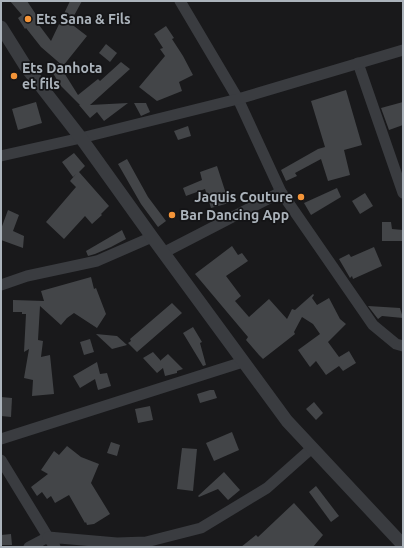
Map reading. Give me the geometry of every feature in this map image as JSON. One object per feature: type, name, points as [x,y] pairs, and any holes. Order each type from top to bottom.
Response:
[{"type":"street","points":[[180,1],[238,100],[281,192],[373,324],[396,344],[403,346]]},
{"type":"street","points":[[1,27],[26,67],[81,138],[163,253],[287,421],[403,545]]},
{"type":"street","points":[[1,156],[238,100],[403,50]]},
{"type":"street","points":[[358,63],[403,193]]},
{"type":"street","points":[[163,253],[281,192]]},
{"type":"street","points":[[1,285],[27,276],[97,260],[152,237]]},
{"type":"street","points":[[1,439],[243,362]]},
{"type":"street","points":[[29,547],[48,537],[117,543],[146,542],[201,528],[267,488],[312,448]]},
{"type":"street","points":[[1,460],[55,547]]},
{"type":"building","points":[[10,1],[27,1],[39,19],[36,21],[51,41],[70,1],[82,1],[70,23],[87,36],[63,66],[41,47],[26,28],[25,29],[18,18],[22,15]]},
{"type":"building","points":[[166,26],[174,38],[172,39],[193,75],[179,82],[182,91],[157,101],[139,87],[165,56],[160,49],[163,48],[154,34]]},
{"type":"building","points":[[106,44],[117,53],[110,62],[99,53]]},
{"type":"building","points":[[121,62],[130,69],[90,105],[128,103],[104,121],[97,112],[90,118],[80,105],[60,85],[50,68],[58,63],[78,95],[98,79],[100,81]]},
{"type":"building","points":[[346,90],[362,145],[344,150],[350,175],[328,181],[321,159],[295,173],[297,176],[286,181],[281,170],[318,149],[325,147],[311,101]]},
{"type":"building","points":[[36,102],[42,123],[18,130],[12,109]]},
{"type":"building","points":[[403,102],[403,125],[389,130],[381,108]]},
{"type":"building","points":[[134,103],[146,103],[150,112],[141,116]]},
{"type":"building","points":[[188,126],[191,136],[178,140],[174,131]]},
{"type":"building","points":[[74,153],[85,166],[79,172],[109,206],[92,224],[85,216],[64,239],[46,222],[76,187],[70,181],[76,174],[73,177],[62,162]]},
{"type":"building","points":[[127,159],[148,197],[166,221],[158,227],[141,204],[118,164]]},
{"type":"building","points":[[217,166],[229,203],[211,208],[205,189],[186,196],[183,188],[202,180],[200,172]]},
{"type":"building","points":[[337,188],[341,197],[311,215],[304,203]]},
{"type":"building","points":[[365,193],[373,206],[360,214],[352,201]]},
{"type":"building","points":[[8,210],[19,215],[13,231],[24,236],[23,248],[1,240],[1,229]]},
{"type":"building","points":[[382,222],[391,222],[392,229],[403,230],[403,241],[382,241]]},
{"type":"building","points":[[122,230],[126,239],[88,256],[86,251]]},
{"type":"building","points":[[232,246],[238,255],[242,253],[248,261],[226,276],[241,296],[235,301],[249,317],[269,299],[287,319],[292,309],[295,310],[313,294],[314,295],[312,298],[317,305],[329,298],[340,319],[346,324],[328,342],[339,357],[349,351],[356,363],[343,371],[339,366],[326,375],[316,361],[310,367],[298,350],[320,334],[313,324],[302,317],[294,332],[295,334],[263,359],[246,340],[248,337],[195,274]]},
{"type":"building","points":[[374,247],[382,266],[353,279],[352,276],[350,278],[339,259],[349,254],[351,257]]},
{"type":"building","points":[[91,277],[94,289],[96,288],[106,314],[97,328],[74,313],[61,325],[40,306],[38,340],[43,341],[41,357],[50,355],[54,394],[32,396],[33,380],[24,378],[29,349],[24,352],[26,314],[22,314],[22,312],[13,312],[13,300],[44,301],[41,291]]},
{"type":"building","points":[[172,303],[182,313],[137,352],[128,343],[131,341],[130,339]]},
{"type":"building","points":[[368,306],[400,308],[403,318],[382,316],[378,319]]},
{"type":"building","points":[[193,327],[202,342],[200,343],[206,365],[203,366],[183,333]]},
{"type":"building","points":[[96,334],[117,336],[127,345],[112,349]]},
{"type":"building","points":[[90,339],[94,352],[84,355],[80,342]]},
{"type":"building","points":[[153,352],[161,361],[168,354],[183,369],[177,371],[177,373],[165,376],[163,368],[157,373],[143,358]]},
{"type":"building","points":[[97,362],[100,374],[107,373],[111,386],[98,390],[95,379],[80,388],[73,376]]},
{"type":"building","points":[[214,390],[217,398],[200,403],[197,394]]},
{"type":"building","points":[[1,397],[12,398],[11,417],[1,416]]},
{"type":"building","points":[[314,402],[323,413],[316,420],[306,409]]},
{"type":"building","points":[[150,406],[153,420],[138,423],[135,409]]},
{"type":"building","points":[[232,432],[239,450],[214,461],[206,443]]},
{"type":"building","points":[[111,442],[120,445],[117,456],[107,453]]},
{"type":"building","points":[[67,446],[81,457],[99,464],[91,483],[110,514],[94,524],[87,525],[86,522],[85,523],[69,495],[55,503],[51,496],[47,499],[42,492],[37,496],[31,487],[48,474],[41,470],[54,451],[59,455]]},
{"type":"building","points":[[182,448],[197,449],[193,491],[177,489]]},
{"type":"building","points":[[224,472],[240,490],[228,500],[218,489],[199,497],[198,496]]},
{"type":"building","points":[[316,486],[339,516],[331,522],[309,492]]},
{"type":"building","points":[[294,503],[323,535],[313,547],[241,547],[256,535],[258,537]]},
{"type":"building","points":[[11,534],[12,545],[1,545],[1,535]]},
{"type":"place","name":"Ets Sana & Fils","points":[[28,19]]},
{"type":"place","name":"Ets Danhota et fils","points":[[14,76]]},
{"type":"place","name":"Jaquis Couture","points":[[301,197]]},
{"type":"place","name":"Bar Dancing App","points":[[172,215]]}]
